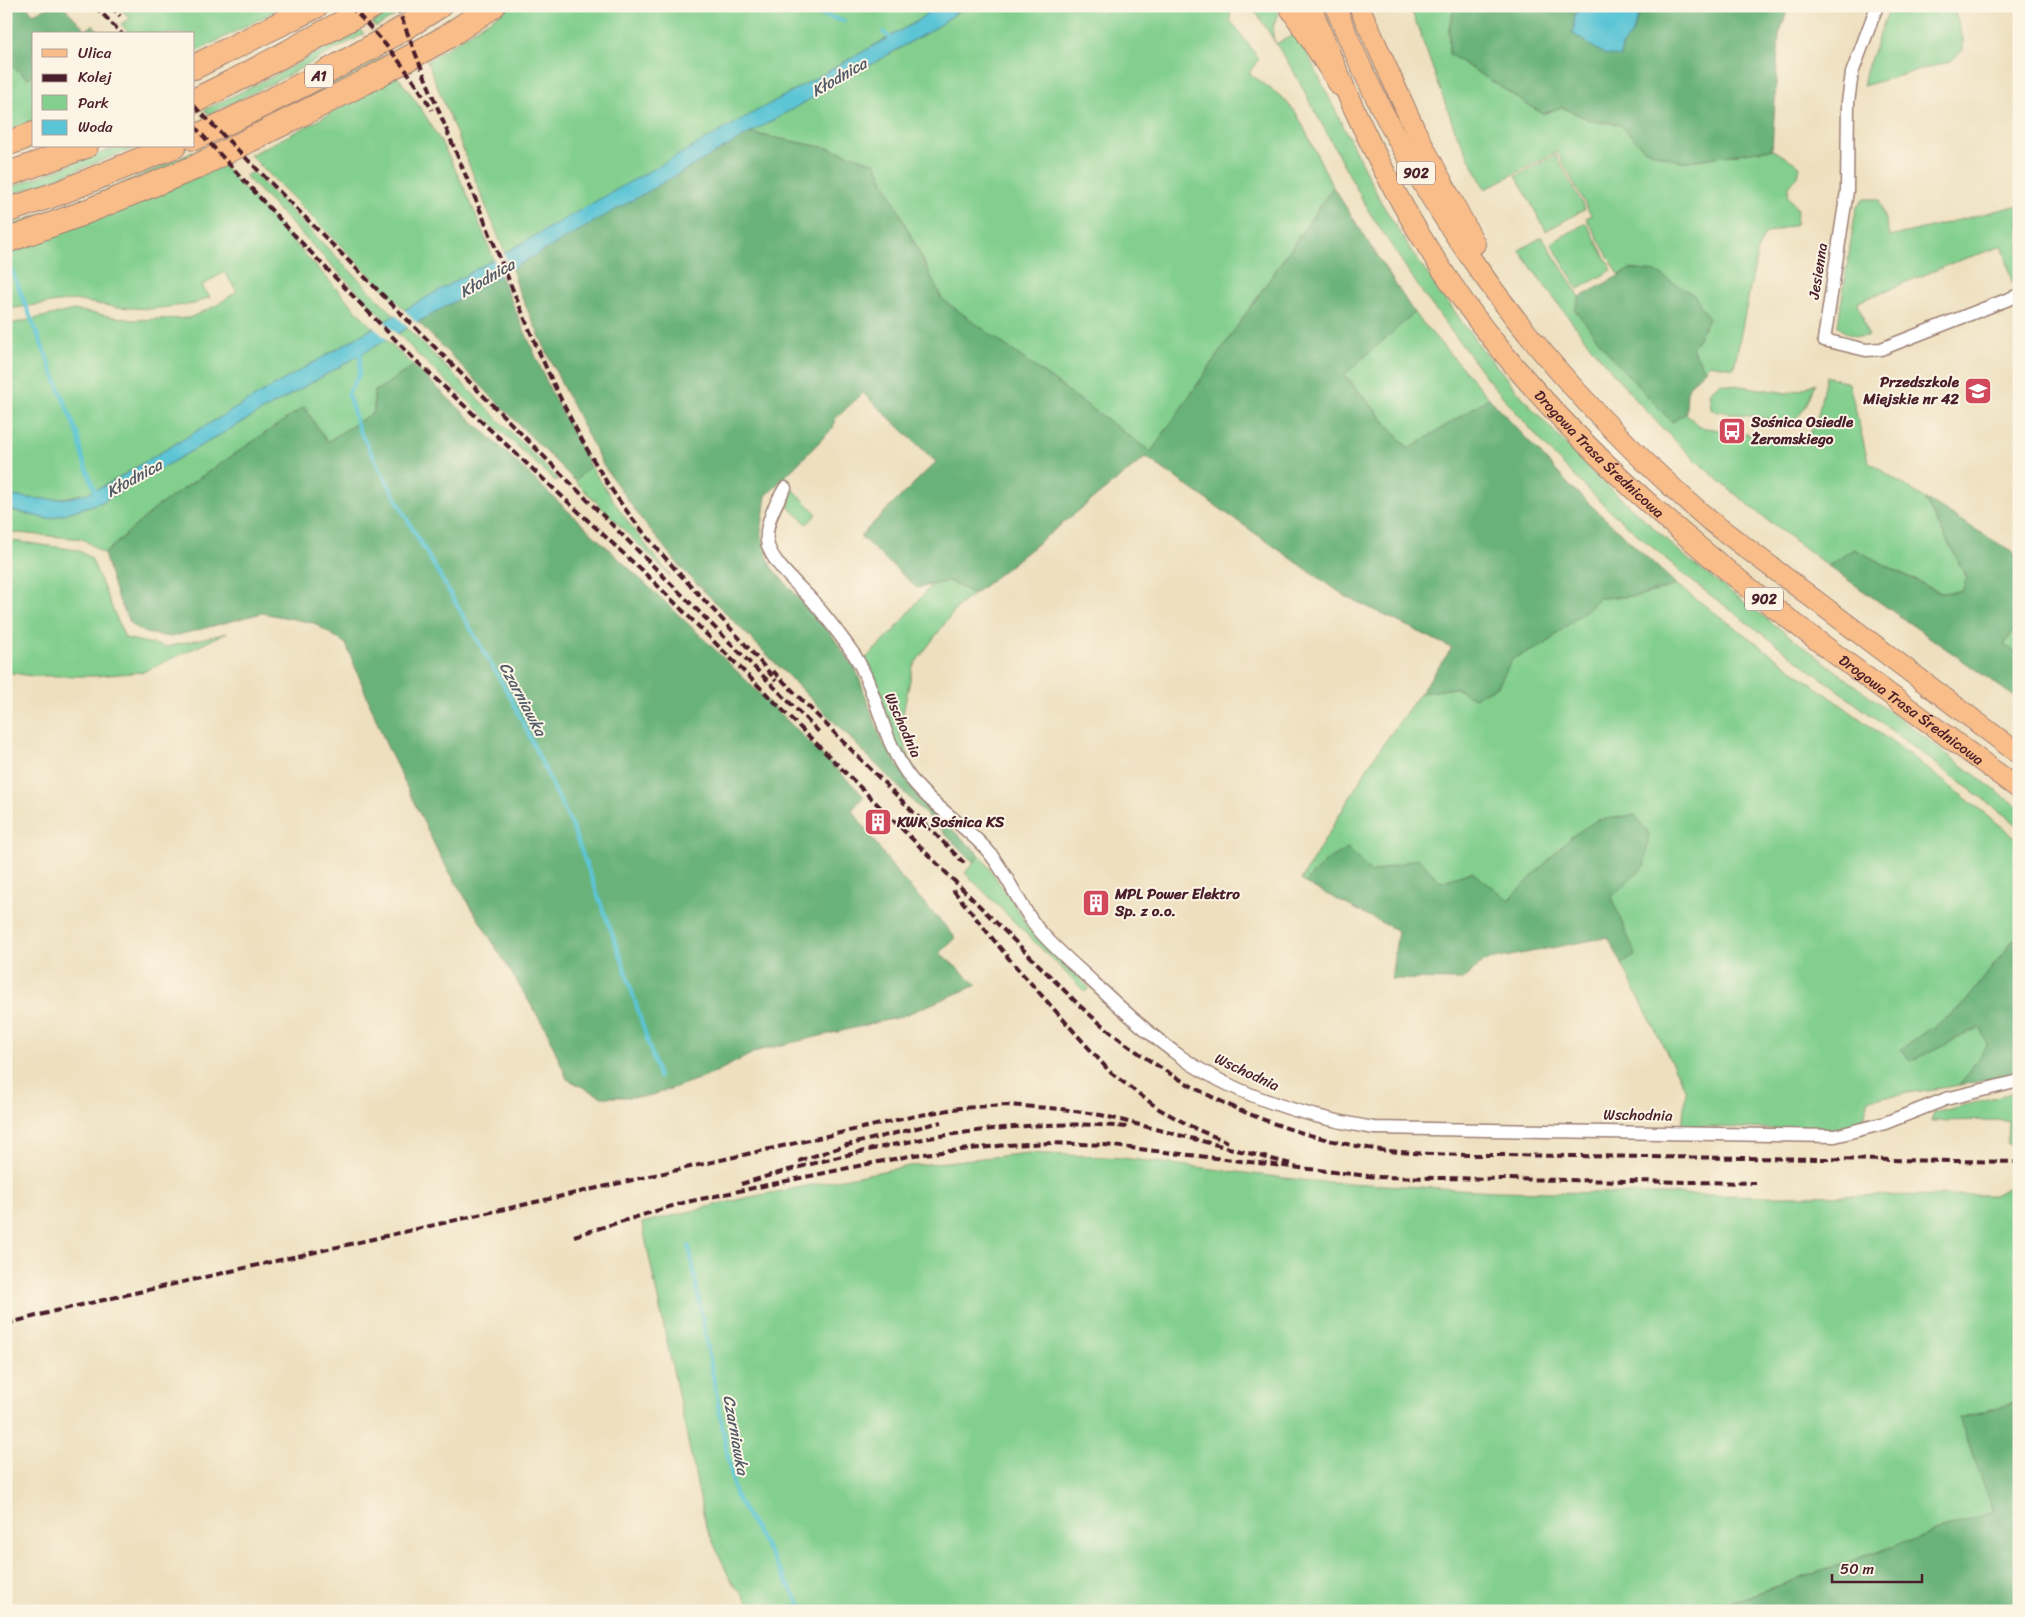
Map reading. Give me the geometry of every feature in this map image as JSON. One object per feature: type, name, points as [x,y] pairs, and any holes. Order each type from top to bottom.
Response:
[{"type":"highway","points":[[195,66],[316,6]]},
{"type":"highway","name":"A1","points":[[195,100],[373,6]]},
{"type":"highway","name":"A1","points":[[195,138],[264,105],[353,59],[439,6]]},
{"type":"highway","points":[[6,241],[78,215],[196,167],[366,82],[445,38],[493,6]]},
{"type":"highway","points":[[1303,10],[1341,84]]},
{"type":"highway","points":[[6,144],[32,135]]},
{"type":"highway","points":[[6,175],[80,148]]},
{"type":"highway","points":[[6,211],[59,193],[169,148]]},
{"type":"main road","name":"Drogowa Trasa Średnicowa","points":[[1336,6],[1366,79],[1429,197],[1521,326],[1551,363],[1621,439],[1709,520],[2019,754]]},
{"type":"main road","points":[[1359,6],[1384,65],[1444,189],[1521,326]]},
{"type":"main road","name":"Drogowa Trasa Średnicowa","points":[[1341,84],[1374,155],[1452,284],[1500,350],[1603,461],[1654,510],[1732,575],[2019,790]]},
{"type":"street","name":"Jesienna","points":[[1877,6],[1852,73],[1848,102],[1847,191],[1824,340],[1866,350],[1881,349],[2019,296]]},
{"type":"street","name":"Wschodnia","points":[[784,488],[775,504],[770,521],[767,539],[769,548],[776,560],[813,602],[856,658],[892,749],[926,798],[985,848],[1001,866],[1027,914],[1047,939],[1138,1025],[1183,1059],[1235,1087],[1286,1108],[1327,1120],[1374,1128],[1835,1136],[1885,1123],[1946,1099],[2019,1081]]},
{"type":"green space","points":[[6,6],[27,6],[33,14],[51,6],[63,6],[86,30],[93,25],[99,32],[32,32],[32,75],[28,78],[6,62]]},
{"type":"green space","points":[[117,6],[285,6],[195,52],[195,32],[128,32],[121,24],[130,18]]},
{"type":"green space","points":[[330,6],[339,7],[195,80],[195,75]]},
{"type":"green space","points":[[468,6],[473,9],[418,43],[417,38]]},
{"type":"green space","points":[[511,6],[935,6],[916,22],[505,253],[427,61]]},
{"type":"green space","points":[[966,6],[1231,6],[1230,20],[1259,59],[1249,73],[1282,97],[1297,114],[1333,187],[1151,452],[942,299],[875,163],[832,149],[750,133],[935,28]]},
{"type":"green space","points":[[1252,6],[1279,6],[1273,28],[1276,43]]},
{"type":"green space","points":[[1410,6],[1455,6],[1449,29],[1449,54],[1543,114],[1561,107],[1592,121],[1619,124],[1645,150],[1682,162],[1772,149],[1800,166],[1798,176],[1789,186],[1788,196],[1797,209],[1796,224],[1765,234],[1758,249],[1734,368],[1709,364],[1705,370],[1692,348],[1709,319],[1631,269],[1619,275],[1586,218],[1591,215],[1557,152],[1485,189],[1455,130]]},
{"type":"green space","points":[[1455,6],[1557,6],[1575,14],[1573,34],[1621,57],[1622,45],[1631,35],[1643,6],[1789,6],[1779,35],[1772,149],[1682,162],[1645,150],[1619,124],[1592,121],[1562,107],[1543,114],[1449,54],[1449,29]]},
{"type":"green space","points":[[1557,6],[1585,6],[1575,14]]},
{"type":"green space","points":[[1890,6],[1953,6],[1963,39],[1963,50],[1951,61],[1863,86],[1866,71]]},
{"type":"green space","points":[[393,11],[395,16],[376,27],[372,23]]},
{"type":"green space","points":[[360,30],[364,34],[279,80],[209,114],[204,110],[276,75]]},
{"type":"green space","points":[[1297,33],[1381,202],[1414,255],[1478,344],[1531,407],[1590,470],[1691,562],[2019,808],[2019,826],[1693,582],[1608,509],[1553,455],[1486,377],[1424,295],[1368,210],[1294,72],[1276,44]]},
{"type":"green space","points":[[384,56],[388,59],[235,140],[231,136]]},
{"type":"green space","points":[[6,62],[28,78],[32,75],[32,122],[6,131],[6,108],[14,105],[6,88]]},
{"type":"green space","points":[[397,76],[427,119],[453,164],[494,260],[405,310],[250,155],[315,122]]},
{"type":"green space","points":[[750,133],[832,149],[875,163],[942,299],[1151,452],[1333,187],[1414,313],[1344,375],[1409,449],[1489,398],[1569,485],[1677,585],[1637,596],[1600,598],[1544,645],[1512,659],[1498,686],[1474,698],[1455,688],[1420,693],[1452,648],[1345,596],[1146,457],[974,594],[948,581],[917,588],[860,536],[936,462],[863,393],[836,418],[833,428],[766,496],[761,533],[771,567],[831,634],[856,670],[882,741],[920,800],[980,855],[974,863],[682,569],[642,520],[603,465],[562,385],[518,289],[512,268]]},
{"type":"green space","points":[[205,147],[210,152],[6,233],[6,227],[95,195]]},
{"type":"green space","points":[[115,148],[135,148],[6,197],[6,189]]},
{"type":"green space","points":[[1556,155],[1585,209],[1546,231],[1516,176]]},
{"type":"green space","points":[[223,166],[373,328],[94,492],[47,501],[6,495],[6,325],[74,310],[133,320],[189,318],[217,305],[237,291],[224,272],[202,286],[210,297],[194,304],[150,309],[115,307],[74,300],[6,309],[6,254]]},
{"type":"green space","points":[[252,172],[395,316],[386,321],[245,176]]},
{"type":"green space","points":[[1864,199],[1879,199],[1890,237],[2019,205],[2019,284],[2013,286],[2003,246],[1958,261],[1858,302],[1868,336],[1848,334],[1838,326],[1856,208]]},
{"type":"green space","points":[[1586,223],[1612,270],[1578,289],[1551,243]]},
{"type":"green space","points":[[1542,237],[1580,297],[1575,310],[1672,422],[1686,413],[1699,427],[1795,441],[1810,433],[1818,415],[1826,376],[1849,383],[1868,461],[1924,498],[1967,578],[1962,591],[1941,593],[1854,549],[1828,566],[1725,486],[1647,412],[1608,367],[1554,298],[1519,250]]},
{"type":"green space","points":[[1631,269],[1656,272],[1694,295],[1709,319],[1692,348],[1705,370],[1688,388],[1686,413],[1672,422],[1613,359],[1575,310],[1580,297]]},
{"type":"green space","points":[[500,275],[552,394],[590,466],[575,481],[418,322]]},
{"type":"green space","points":[[1414,313],[1489,398],[1409,449],[1344,374]]},
{"type":"green space","points":[[407,328],[558,479],[555,481],[416,353],[398,333]]},
{"type":"green space","points":[[386,340],[414,366],[374,392],[374,412],[327,442],[304,407],[158,506],[104,554],[83,539],[6,532],[6,509],[48,519],[102,502]]},
{"type":"green space","points":[[414,366],[702,637],[864,796],[852,810],[897,873],[956,938],[940,953],[977,985],[900,1017],[757,1051],[710,1075],[647,1097],[602,1097],[567,1079],[547,1031],[441,858],[386,744],[346,644],[314,623],[262,613],[171,637],[145,633],[131,624],[116,594],[104,554],[158,506],[304,407],[327,442],[374,412],[374,392]]},
{"type":"green space","points":[[1720,383],[1787,393],[1803,389],[1815,383],[1803,411],[1789,422],[1717,411],[1711,408],[1709,392]]},
{"type":"green space","points":[[590,466],[630,525],[671,577],[575,481]]},
{"type":"green space","points":[[792,488],[817,514],[807,524],[783,502],[787,492]]},
{"type":"green space","points":[[1924,498],[2019,556],[2019,622],[2004,645],[2019,654],[2019,700],[1828,566],[1854,549],[1940,593],[1962,591],[1967,577]]},
{"type":"green space","points":[[6,540],[78,550],[91,558],[125,638],[166,647],[227,633],[143,672],[95,676],[32,676],[6,672]]},
{"type":"green space","points":[[948,581],[974,594],[958,606],[913,666],[899,732],[918,779],[894,743],[864,660],[893,632],[931,585]]},
{"type":"green space","points":[[1677,585],[1915,759],[2019,840],[2019,937],[2014,939],[1961,1008],[1901,1049],[1911,1061],[1980,1027],[1988,1045],[1960,1085],[1868,1099],[1863,1124],[1831,1131],[1682,1126],[1686,1091],[1622,964],[1636,955],[1610,897],[1644,867],[1571,837],[1509,901],[1472,872],[1440,882],[1418,858],[1371,873],[1326,861],[1305,883],[1301,880],[1372,760],[1420,693],[1455,688],[1498,686],[1512,659],[1544,645],[1600,598],[1637,596]]},
{"type":"green space","points":[[2019,622],[2019,654],[2004,646]]},
{"type":"green space","points":[[1635,815],[1649,834],[1644,867],[1611,897],[1636,955],[1622,964],[1608,937],[1484,961],[1462,980],[1391,979],[1398,931],[1305,883],[1326,861],[1348,848],[1371,873],[1418,858],[1440,882],[1472,872],[1509,900],[1571,837],[1597,820]]},
{"type":"green space","points":[[980,855],[1019,911],[1029,929],[1083,981],[1089,988],[1085,992],[965,873]]},
{"type":"green space","points":[[2019,937],[2019,1074],[1960,1085],[1987,1045],[1980,1027],[1911,1061],[1901,1049],[1961,1008],[2014,939]]},
{"type":"green space","points":[[2019,1091],[2019,1144],[2007,1144],[2008,1120],[1931,1121],[1934,1113]]},
{"type":"green space","points":[[1029,1153],[1123,1158],[1310,1181],[1495,1191],[1772,1196],[1994,1195],[2019,1182],[2019,1402],[1959,1418],[1994,1512],[1705,1611],[756,1611],[731,1581],[706,1527],[642,1223],[745,1198],[909,1166]]},
{"type":"green space","points":[[2019,1402],[2019,1611],[1705,1611],[1994,1512],[1959,1418]]},
{"type":"water","name":"Kłodnica","points":[[935,6],[966,6],[935,28],[102,502],[48,519],[6,509],[6,495],[60,499],[84,494],[110,483],[410,307],[916,22]]},
{"type":"water","points":[[1585,6],[1643,6],[1631,35],[1622,45],[1621,57],[1604,54],[1573,34],[1575,14]]},
{"type":"pier","points":[[503,252],[511,272],[501,277],[493,257]]},
{"type":"pier","points":[[402,308],[418,324],[410,330],[394,313]]},
{"type":"pier","points":[[383,320],[399,336],[389,341],[372,326]]},
{"type":"waterway","points":[[789,6],[844,21]]},
{"type":"waterway","points":[[883,32],[893,40]]},
{"type":"waterway","points":[[12,271],[78,435],[83,459],[97,496]]},
{"type":"waterway","name":"Czarniawka","points":[[361,350],[359,375],[348,394],[359,430],[411,526],[512,700],[572,826],[623,963],[659,1077]]},
{"type":"waterway","name":"Czarniawka","points":[[689,1246],[735,1495],[804,1611]]},
{"type":"railway","points":[[95,6],[120,32]]},
{"type":"railway","points":[[111,6],[120,16]]},
{"type":"railway","points":[[350,6],[394,55],[432,110]]},
{"type":"railway","points":[[397,6],[545,366],[575,428],[610,487],[628,513],[669,562],[756,656],[776,681]]},
{"type":"railway","points":[[195,107],[821,734]]},
{"type":"railway","points":[[195,127],[297,238],[412,357],[652,580],[1080,1006],[1112,1033],[1182,1081],[1258,1117],[1298,1131],[1339,1142],[1396,1152],[1457,1155],[2019,1162]]},
{"type":"railway","points":[[773,671],[964,863]]},
{"type":"railway","points":[[953,890],[1010,960],[1111,1073],[1159,1109],[1196,1129],[1228,1142]]},
{"type":"railway","points":[[6,1324],[55,1311],[915,1116],[960,1108],[1007,1105],[1062,1109],[1101,1115],[1291,1164]]},
{"type":"railway","points":[[799,1161],[847,1145],[941,1122]]},
{"type":"railway","points":[[741,1184],[834,1158],[883,1147],[982,1130],[1031,1126],[1080,1125],[1127,1127]]},
{"type":"railway","points":[[574,1236],[682,1203],[853,1167],[914,1155],[1007,1145],[1052,1143],[1105,1145],[1377,1177],[1756,1183]]},
{"type":"place","name":"Przedszkole Miejskie nr 42","points":[[1978,391]]},
{"type":"place","name":"Sośnica Osiedle Żeromskiego","points":[[1732,431]]},
{"type":"place","name":"KWK Sośnica KS","points":[[878,822]]},
{"type":"place","name":"MPL Power Elektro Sp. z o.o.","points":[[1096,903]]}]
